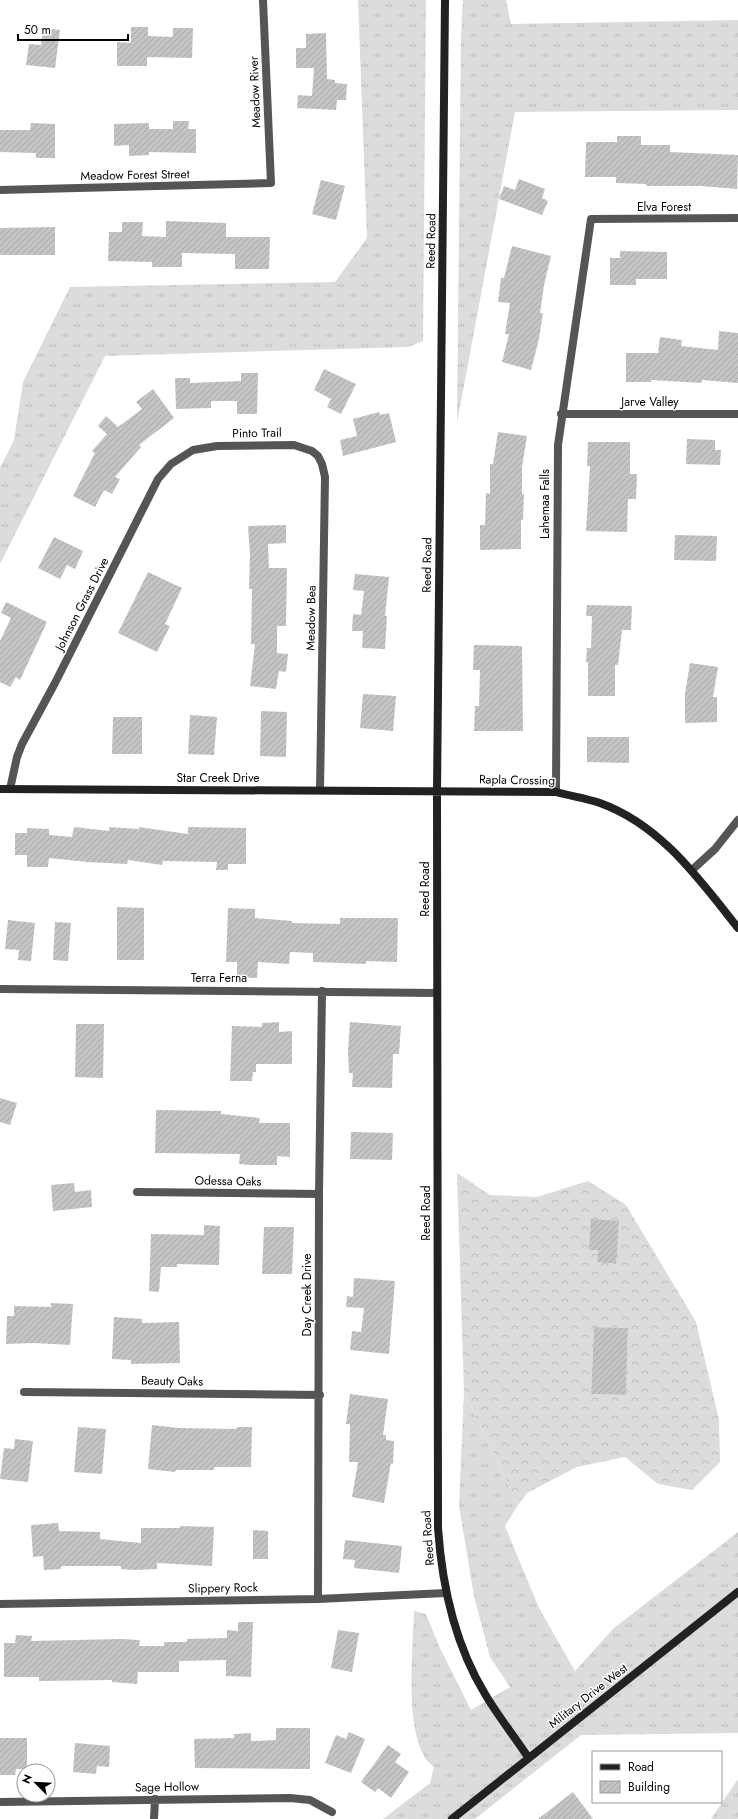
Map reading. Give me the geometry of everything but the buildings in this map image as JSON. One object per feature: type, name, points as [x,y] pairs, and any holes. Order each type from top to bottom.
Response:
[{"type":"street","name":"Meadow River","points":[[263,0],[271,184]]},
{"type":"street","name":"Reed Road","points":[[445,0],[437,792],[438,1506],[440,1553],[446,1593],[458,1637],[475,1676],[496,1712],[528,1757]]},
{"type":"street","name":"Meadow Forest Street","points":[[0,190],[271,184]]},
{"type":"street","name":"Elva Forest","points":[[591,219],[738,218]]},
{"type":"street","name":"Lahemaa Falls","points":[[556,792],[558,445],[561,414],[591,219]]},
{"type":"street","name":"Jarve Valley","points":[[561,414],[738,414]]},
{"type":"street","name":"Pinto Trail","points":[[201,448],[217,446],[294,445],[312,451]]},
{"type":"street","name":"Johnson Grass Drive","points":[[10,789],[17,757],[22,744],[55,683],[158,479],[171,464],[188,453],[201,448]]},
{"type":"street","name":"Meadow Bea","points":[[312,451],[322,464],[325,478],[320,790]]},
{"type":"street","name":"Star Creek Drive","points":[[0,789],[437,792]]},
{"type":"street","name":"Rapla Crossing","points":[[437,792],[556,792],[600,804],[632,820],[661,839],[692,870],[738,928]]},
{"type":"street","points":[[692,870],[715,849],[738,820]]},
{"type":"street","name":"Terra Ferna","points":[[0,989],[437,993]]},
{"type":"street","name":"Day Creek Drive","points":[[318,1599],[320,1395],[319,1194],[322,991]]},
{"type":"street","name":"Odessa Oaks","points":[[137,1192],[319,1194]]},
{"type":"street","name":"Beauty Oaks","points":[[24,1392],[320,1395]]},
{"type":"street","name":"Military Drive West","points":[[452,1819],[528,1757],[583,1716],[738,1592]]},
{"type":"street","name":"Slippery Rock","points":[[0,1604],[318,1599],[446,1593]]},
{"type":"street","name":"Sage Hollow","points":[[0,1802],[290,1798],[310,1800],[332,1812]]},
{"type":"street","points":[[154,1819],[155,1800]]},
{"type":"green space","points":[[358,0],[426,0],[423,341],[408,347],[105,356],[0,564],[0,468],[14,440],[23,382],[70,287],[335,282],[367,238]]},
{"type":"green space","points":[[463,0],[506,0],[511,24],[738,20],[738,110],[515,112],[457,423],[461,35]]},
{"type":"green space","points":[[457,1173],[490,1195],[537,1197],[588,1181],[626,1205],[696,1322],[719,1420],[720,1462],[692,1490],[658,1484],[625,1457],[577,1467],[527,1493],[518,1505],[464,1392]],"holes":[[[619,1222],[615,1264],[597,1262],[598,1250],[589,1249]],[[594,1327],[628,1328],[626,1395],[591,1394]]]},
{"type":"green space","points":[[464,1392],[518,1505],[505,1526],[539,1608],[575,1671],[614,1628],[738,1532],[738,1733],[581,1735],[475,1819],[383,1819],[430,1783],[434,1767],[424,1756],[418,1741],[414,1724],[412,1705],[412,1665],[414,1611],[426,1614],[439,1646],[471,1710],[510,1687],[490,1657],[474,1596],[459,1506]]},
{"type":"green space","points":[[738,1779],[738,1819],[711,1819]]}]
